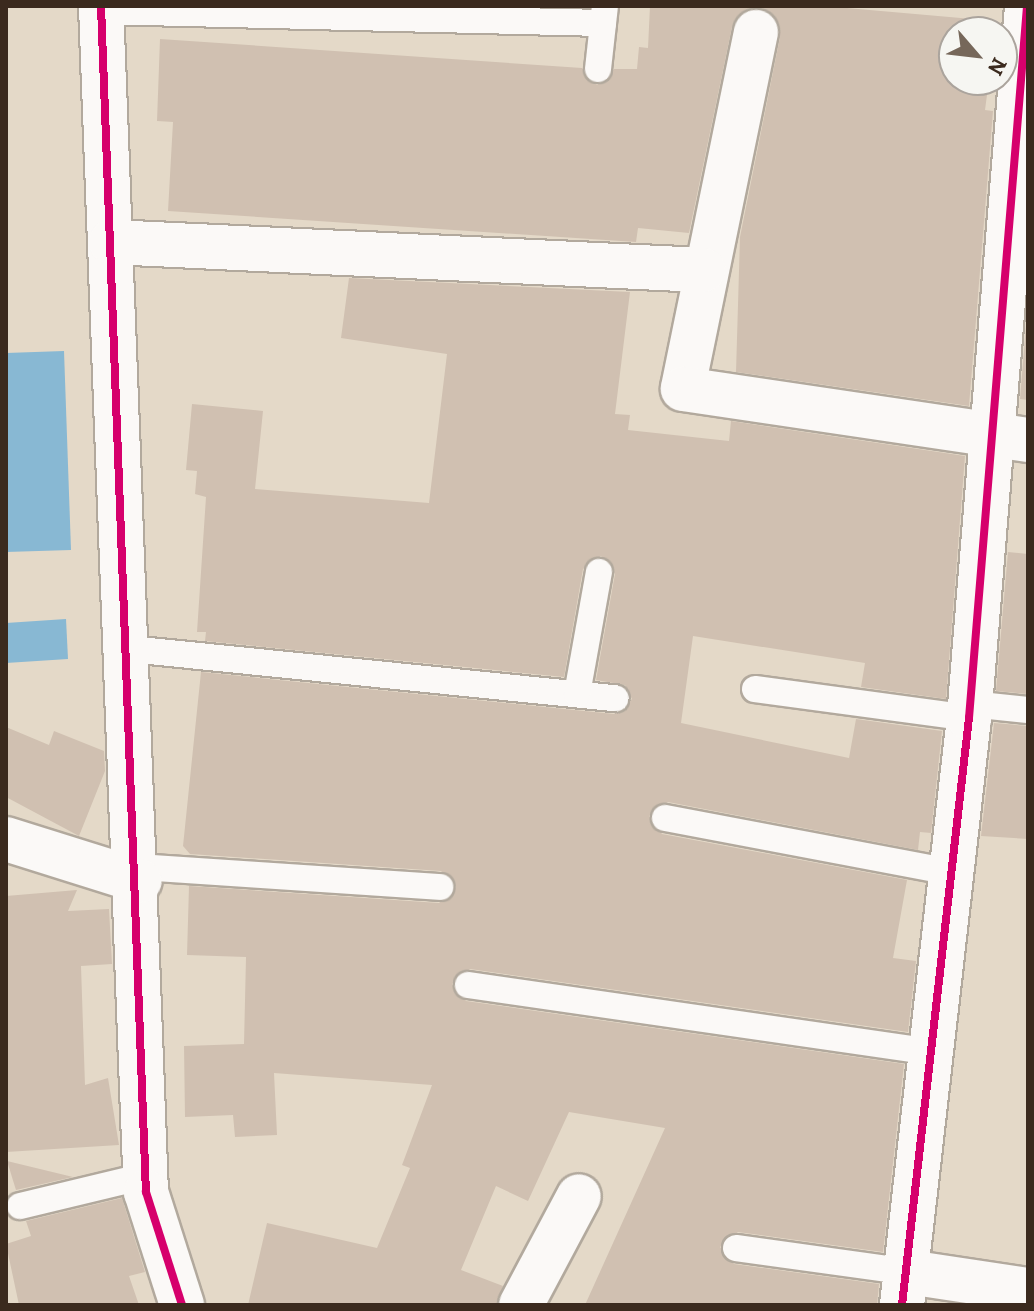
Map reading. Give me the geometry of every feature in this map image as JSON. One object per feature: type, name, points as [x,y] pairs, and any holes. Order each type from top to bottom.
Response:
[{"type":"street","points":[[1027,6],[1011,438],[970,711],[927,1051],[905,1288],[1028,1290]]},
{"type":"street","points":[[101,9],[139,874],[145,1176],[182,1305]]},
{"type":"street","points":[[756,32],[703,270],[683,389],[1011,438]]},
{"type":"street","points":[[111,242],[703,270]]},
{"type":"street","points":[[6,839],[139,874]]},
{"type":"street","points":[[521,1305],[579,1196]]},
{"type":"lane","points":[[101,9],[604,14],[598,69]]},
{"type":"lane","points":[[577,694],[599,572]]},
{"type":"lane","points":[[130,649],[616,698]]},
{"type":"lane","points":[[755,689],[970,711],[1028,710]]},
{"type":"lane","points":[[665,818],[950,872]]},
{"type":"lane","points":[[139,874],[440,887]]},
{"type":"lane","points":[[468,985],[927,1051]]},
{"type":"lane","points":[[20,1206],[145,1176]]},
{"type":"lane","points":[[736,1248],[905,1288]]},
{"type":"water","points":[[64,351],[71,550],[6,552],[6,353]]},
{"type":"water","points":[[66,619],[68,659],[6,663],[6,623]]},
{"type":"building","points":[[650,6],[824,6],[938,16],[938,96],[987,96],[985,110],[993,111],[969,406],[736,372],[740,237],[780,37],[779,23],[762,8],[747,9],[732,27],[689,233],[638,228],[636,242],[168,211],[173,122],[157,121],[160,39],[582,68],[597,85],[614,69],[637,69],[639,47],[648,48]]},
{"type":"building","points":[[349,278],[630,292],[615,414],[630,415],[628,430],[729,441],[731,421],[965,456],[946,699],[861,687],[865,663],[693,636],[681,723],[849,758],[856,719],[942,731],[931,833],[920,832],[918,850],[668,802],[649,816],[662,834],[907,880],[893,958],[916,961],[908,1032],[470,969],[452,984],[466,1001],[904,1064],[883,1252],[738,1232],[720,1247],[734,1264],[879,1284],[877,1305],[585,1305],[665,1128],[569,1112],[528,1201],[496,1186],[461,1270],[503,1286],[496,1305],[248,1305],[267,1223],[377,1248],[410,1168],[402,1165],[432,1085],[274,1073],[277,1135],[235,1137],[233,1115],[185,1117],[184,1046],[244,1044],[246,957],[187,955],[189,886],[439,903],[456,887],[441,871],[190,854],[183,846],[201,672],[614,714],[632,699],[625,685],[596,680],[615,574],[601,556],[583,569],[564,677],[205,641],[206,632],[197,632],[206,497],[195,494],[197,471],[186,470],[192,404],[263,411],[255,489],[429,503],[447,354],[341,338]]},
{"type":"building","points":[[1028,302],[1028,400],[1020,399]]},
{"type":"building","points":[[1008,552],[1028,554],[1028,694],[996,691]]},
{"type":"building","points":[[994,723],[1028,726],[1028,839],[981,836]]},
{"type":"building","points":[[6,727],[49,745],[54,731],[104,751],[105,771],[79,836],[6,797]]},
{"type":"building","points":[[77,890],[68,911],[109,909],[112,964],[81,966],[85,1085],[108,1078],[119,1145],[6,1152],[6,896]]},
{"type":"building","points":[[7,1161],[73,1177],[16,1190]]},
{"type":"building","points":[[122,1198],[145,1272],[129,1276],[139,1305],[19,1305],[6,1244],[31,1236],[26,1221]]},
{"type":"cycle path","points":[[101,6],[146,1192],[182,1305]]},
{"type":"cycle path","points":[[902,1305],[969,718],[1027,6]]}]
